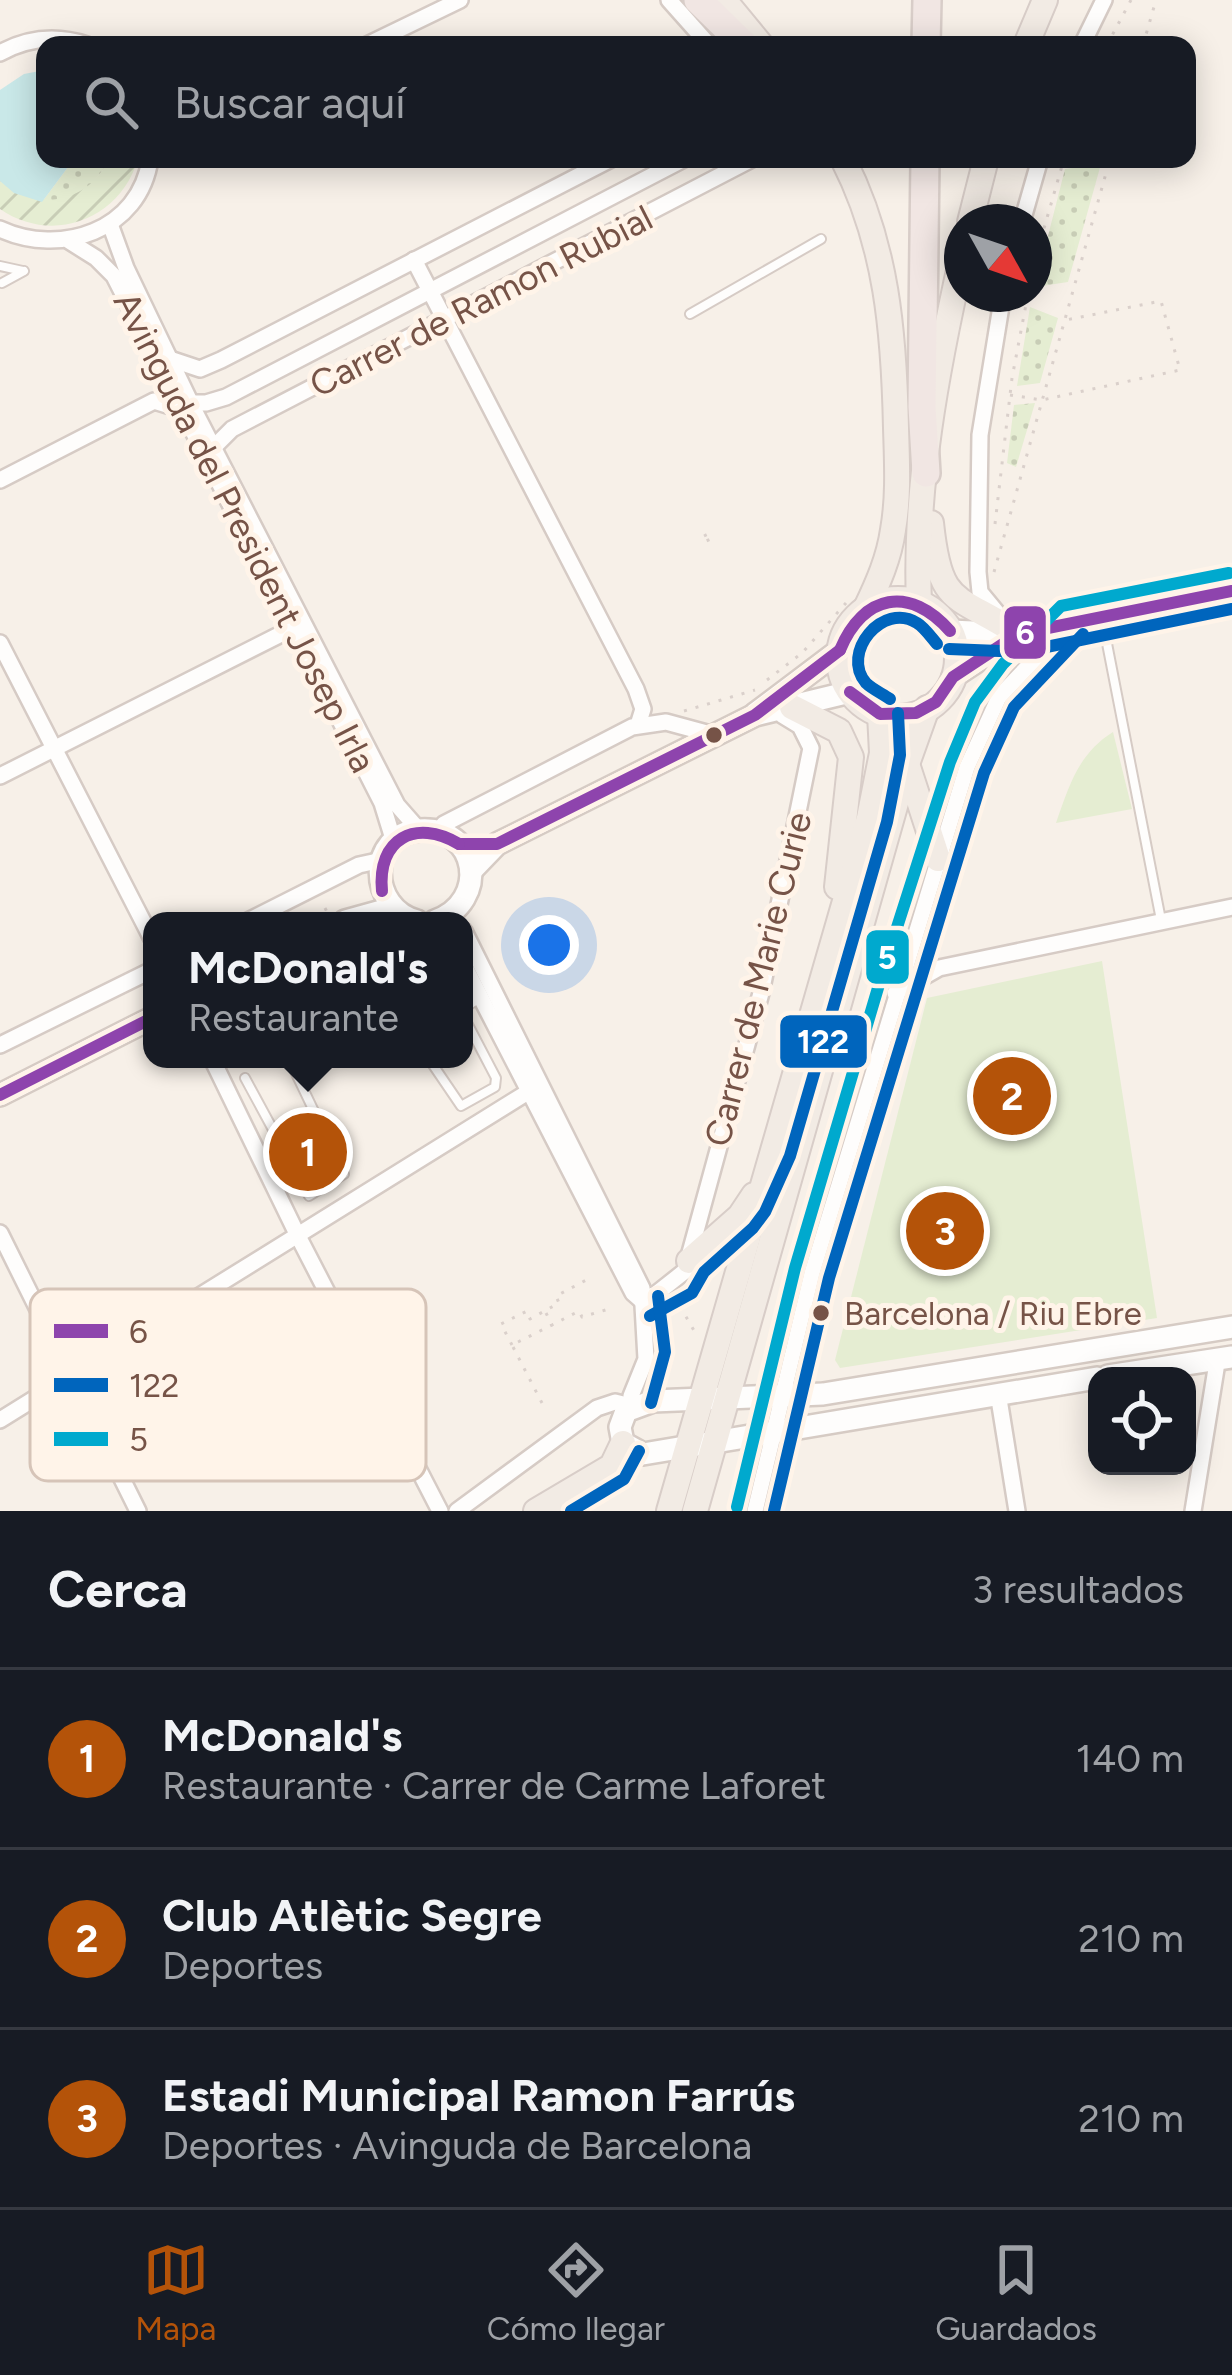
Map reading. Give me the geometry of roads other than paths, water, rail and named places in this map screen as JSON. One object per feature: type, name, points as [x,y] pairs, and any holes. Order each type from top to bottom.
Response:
[{"type":"highway","points":[[698,0],[735,36]]},
{"type":"highway","points":[[926,36],[928,0]]},
{"type":"highway","points":[[925,168],[922,406],[926,473]]},
{"type":"main road","points":[[724,0],[754,36]]},
{"type":"main road","points":[[1030,36],[1045,0]]},
{"type":"main road","points":[[848,168],[877,240],[886,285],[897,482],[885,562],[866,608],[848,626],[839,664],[850,692],[880,714],[904,716],[927,709],[953,677],[956,653],[950,631],[937,614],[919,603],[892,599],[866,608]]},
{"type":"main road","points":[[975,204],[984,168]]},
{"type":"main road","points":[[919,603],[926,473],[950,312]]},
{"type":"main road","points":[[926,473],[936,560],[946,590],[971,610],[1018,634]]},
{"type":"main road","points":[[950,631],[1018,634],[1232,591]]},
{"type":"main road","points":[[953,677],[1018,634]]},
{"type":"main road","points":[[774,711],[840,650]]},
{"type":"main road","points":[[472,871],[497,844],[714,735],[774,711],[850,692]]},
{"type":"main road","points":[[669,1511],[686,1448],[714,1400],[927,709]]},
{"type":"main road","points":[[774,711],[839,731],[851,757],[829,953]]},
{"type":"main road","points":[[698,1507],[716,1443],[714,1400],[775,1149],[869,818],[882,753],[880,714]]},
{"type":"main road","points":[[907,764],[925,819],[930,856]]},
{"type":"main road","points":[[387,899],[388,851],[429,831],[459,844],[497,844]]},
{"type":"main road","points":[[459,844],[472,871],[463,912]]},
{"type":"main road","points":[[362,912],[387,899]]},
{"type":"main road","points":[[387,899],[405,912]]},
{"type":"main road","points":[[0,1095],[143,1023]]},
{"type":"main road","points":[[689,1261],[751,1203],[775,1149]]},
{"type":"main road","points":[[632,1415],[714,1400],[806,1394],[1232,1328]]},
{"type":"main road","points":[[1188,1367],[1224,1363]]},
{"type":"main road","points":[[632,1415],[643,1454],[1088,1379]]},
{"type":"main road","points":[[803,1425],[793,1412],[795,1403],[806,1394]]},
{"type":"main road","points":[[536,1511],[612,1466],[632,1415]]},
{"type":"street","points":[[386,36],[460,0]]},
{"type":"street","points":[[668,0],[702,36]]},
{"type":"street","points":[[1086,36],[1104,0]]},
{"type":"street","points":[[0,53],[36,40]]},
{"type":"street","points":[[0,229],[35,242],[69,241],[110,224],[134,200],[149,168]]},
{"type":"street","name":"Carrer de Ramon Rubial","points":[[170,359],[200,369],[594,168]]},
{"type":"street","name":"Carrer de Ramon Rubial","points":[[0,480],[154,400],[186,406],[226,397],[667,168]]},
{"type":"street","name":"Carrer de Ramon Rubial","points":[[214,447],[232,429],[735,168]]},
{"type":"street","points":[[1027,204],[1037,168]]},
{"type":"street","name":"Avinguda del President Josep Irla","points":[[110,224],[186,406],[214,447],[397,805],[429,831]]},
{"type":"street","name":"Avinguda del President Josep Irla","points":[[69,241],[97,258],[114,276],[186,406],[382,803],[388,851]]},
{"type":"street","points":[[415,260],[637,688],[666,722]]},
{"type":"street","points":[[1000,312],[980,435],[978,572],[986,603],[1018,634]]},
{"type":"street","points":[[754,1511],[812,1273],[909,950],[930,856],[991,711],[1016,677],[1070,622]]},
{"type":"street","points":[[0,776],[293,628]]},
{"type":"street","points":[[0,643],[143,922]]},
{"type":"street","points":[[637,688],[643,714],[638,725]]},
{"type":"street","name":"Carrer de Marie Curie","points":[[689,1261],[761,993],[809,762],[807,736],[795,721],[774,711]]},
{"type":"street","points":[[429,831],[638,725],[666,722],[714,735]]},
{"type":"street","points":[[266,912],[388,851]]},
{"type":"street","points":[[896,993],[939,968],[1232,907]]},
{"type":"street","points":[[457,1511],[597,1408],[632,1415],[647,1326],[641,1292],[473,945]]},
{"type":"street","points":[[909,950],[939,968]]},
{"type":"street","points":[[0,1045],[143,974]]},
{"type":"street","points":[[473,984],[633,1293],[667,1290],[680,1279],[689,1261]]},
{"type":"street","points":[[216,1068],[325,1289]]},
{"type":"street","points":[[212,1289],[528,1092]]},
{"type":"street","points":[[0,1233],[30,1293]]},
{"type":"street","points":[[1193,1511],[1224,1363]]},
{"type":"street","points":[[998,1393],[1017,1511]]},
{"type":"street","points":[[0,1420],[30,1401]]},
{"type":"street","points":[[123,1481],[138,1511]]},
{"type":"street","points":[[425,1481],[440,1511]]},
{"type":"lane","points":[[690,314],[821,239]]},
{"type":"lane","points":[[0,266],[24,271],[2,283]]},
{"type":"lane","points":[[1102,616],[1161,922]]},
{"type":"lane","points":[[473,1004],[480,998]]},
{"type":"lane","points":[[435,1068],[461,1106],[497,1085],[473,1032]]},
{"type":"lane","points":[[245,1078],[309,1196],[344,1174],[293,1068]]},
{"type":"water","points":[[36,72],[36,168],[67,168],[42,202],[14,193],[0,181],[0,90]]},
{"type":"place","name":"Club Atlètic Segre","points":[[1012,1096]]},
{"type":"place","name":"McDonald's","points":[[308,1152]]},
{"type":"place","name":"Estadi Municipal Ramon Farrús","points":[[945,1231]]},
{"type":"place","name":"Barcelona / Riu Ebre","points":[[821,1313]]}]
